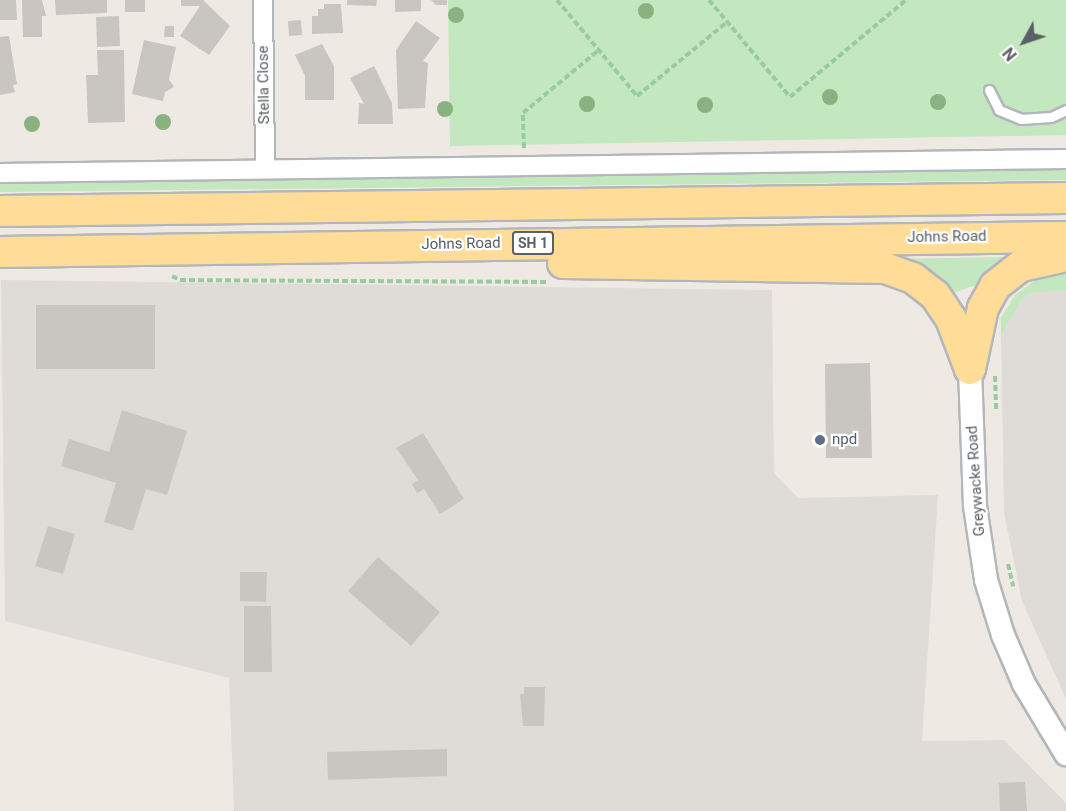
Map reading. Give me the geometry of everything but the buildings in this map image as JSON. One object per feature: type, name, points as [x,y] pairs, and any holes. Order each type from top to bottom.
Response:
[{"type":"highway","points":[[0,211],[1066,198]]},
{"type":"highway","name":"Johns Road","points":[[0,252],[1066,237]]},
{"type":"highway","points":[[982,370],[983,308],[995,286],[1022,266],[1066,256]]},
{"type":"highway","name":"SH 1","points":[[0,265],[461,262],[885,268],[913,278],[935,295],[982,370]]},
{"type":"street","name":"Stella Close","points":[[263,0],[265,169]]},
{"type":"street","points":[[0,173],[1066,159]]},
{"type":"street","name":"Greywacke Road","points":[[982,370],[975,506],[986,580],[1024,684],[1066,754]]},
{"type":"lane","points":[[989,90],[999,110],[1021,119],[1051,117],[1066,110]]},
{"type":"path","points":[[557,0],[638,96],[727,22]]},
{"type":"path","points":[[709,0],[790,97],[906,0]]},
{"type":"path","points":[[525,166],[523,113],[599,50]]},
{"type":"path","points":[[982,370],[996,413]]},
{"type":"path","points":[[1007,559],[1014,592]]},
{"type":"shaded area","points":[[1,280],[772,290],[774,473],[798,498],[938,495],[922,741],[1004,740],[1066,803],[1066,811],[234,811],[229,678],[5,621]]},
{"type":"shaded area","points":[[1039,286],[1066,286],[1066,699],[1022,601],[1004,513],[1001,336],[1022,299]]},
{"type":"green space","points":[[448,0],[1066,0],[1066,135],[450,146]]},
{"type":"green space","points":[[1066,166],[1066,180],[0,192],[0,180]]},
{"type":"green space","points":[[1006,257],[1007,260],[979,284],[953,293],[893,259]]},
{"type":"green space","points":[[1066,274],[1066,290],[1030,293],[1022,299],[1001,336],[1001,318],[1015,295],[1040,277]]},
{"type":"place","name":"npd","points":[[820,440]]}]
